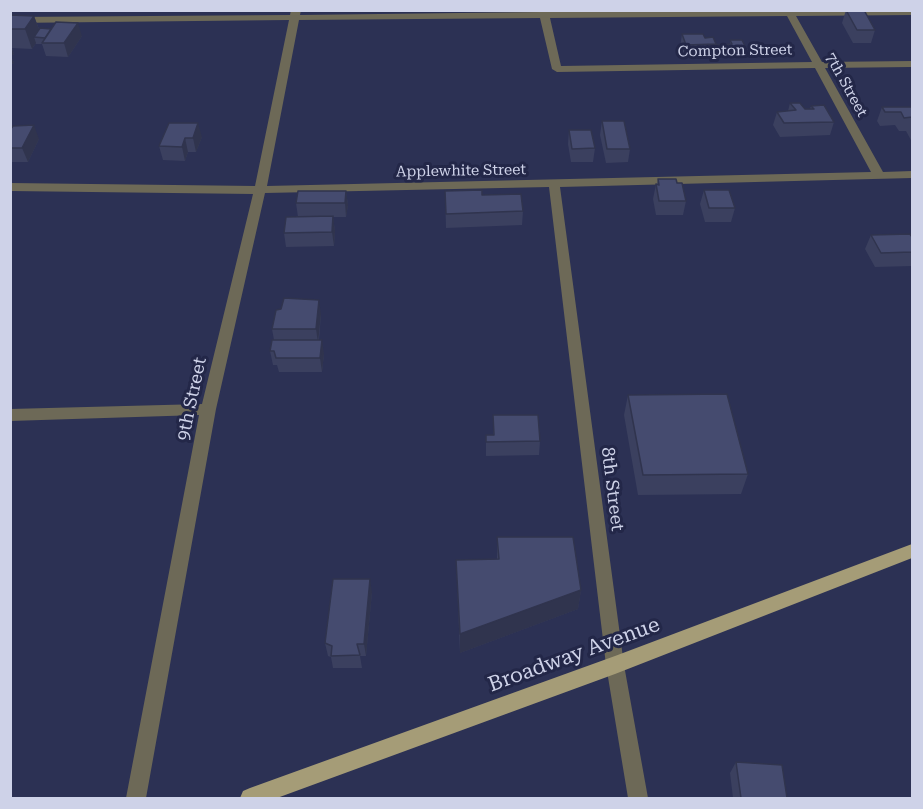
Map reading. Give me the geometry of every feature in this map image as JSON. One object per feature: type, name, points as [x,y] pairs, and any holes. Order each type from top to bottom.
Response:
[{"type":"main road","name":"Broadway Avenue","points":[[250,798],[615,665],[912,551]]},
{"type":"street","name":"7th Street","points":[[789,12],[878,174]]},
{"type":"street","points":[[10,20],[295,14],[912,12]]},
{"type":"street","name":"Compton Street","points":[[544,13],[557,69],[912,64]]},
{"type":"street","name":"9th Street","points":[[136,798],[208,409],[260,190],[295,14]]},
{"type":"street","name":"Applewhite Street","points":[[10,187],[260,190],[912,174]]},
{"type":"street","name":"8th Street","points":[[554,183],[615,665],[638,798]]},
{"type":"street","points":[[10,415],[208,409]]},
{"type":"building","points":[[846,10],[864,10],[875,30],[857,30]]},
{"type":"building","points":[[10,15],[34,16],[25,29],[10,29]]},
{"type":"building","points":[[56,22],[78,23],[64,43],[42,43]]},
{"type":"building","points":[[40,28],[51,29],[45,38],[34,37]]},
{"type":"building","points":[[682,34],[703,34],[705,38],[713,37],[716,44],[686,45]]},
{"type":"building","points":[[730,40],[742,40],[747,50],[715,50],[716,45],[732,44]]},
{"type":"building","points":[[790,103],[800,103],[805,109],[814,109],[811,106],[824,105],[834,122],[784,123],[777,112],[796,110]]},
{"type":"building","points":[[882,107],[912,107],[912,117],[904,118],[901,112],[885,112]]},
{"type":"building","points":[[602,121],[624,121],[630,149],[607,149]]},
{"type":"building","points":[[169,123],[198,123],[193,138],[185,138],[182,147],[159,146]]},
{"type":"building","points":[[34,125],[22,148],[10,148],[10,130],[13,126]]},
{"type":"building","points":[[569,130],[591,130],[595,148],[572,149]]},
{"type":"building","points":[[658,179],[676,179],[677,183],[682,183],[686,201],[659,201],[656,184],[659,185]]},
{"type":"building","points":[[482,190],[482,195],[521,194],[523,211],[446,214],[445,191]]},
{"type":"building","points":[[704,190],[729,190],[735,208],[709,208]]},
{"type":"building","points":[[298,191],[346,191],[345,203],[296,203]]},
{"type":"building","points":[[333,216],[332,232],[284,233],[286,217]]},
{"type":"building","points":[[910,234],[912,252],[881,253],[871,235]]},
{"type":"building","points":[[284,298],[319,300],[316,329],[272,329],[276,310],[281,309]]},
{"type":"building","points":[[272,340],[322,340],[320,358],[276,358],[274,351],[270,351]]},
{"type":"building","points":[[727,394],[748,474],[643,475],[628,395]]},
{"type":"building","points":[[493,415],[538,415],[540,441],[486,442],[486,435],[494,435]]},
{"type":"building","points":[[497,537],[573,537],[581,590],[460,634],[456,560],[499,559]]},
{"type":"building","points":[[333,579],[370,579],[364,644],[357,644],[360,655],[331,656],[332,646],[325,643]]},
{"type":"building","points":[[736,762],[782,765],[787,798],[741,798]]}]
